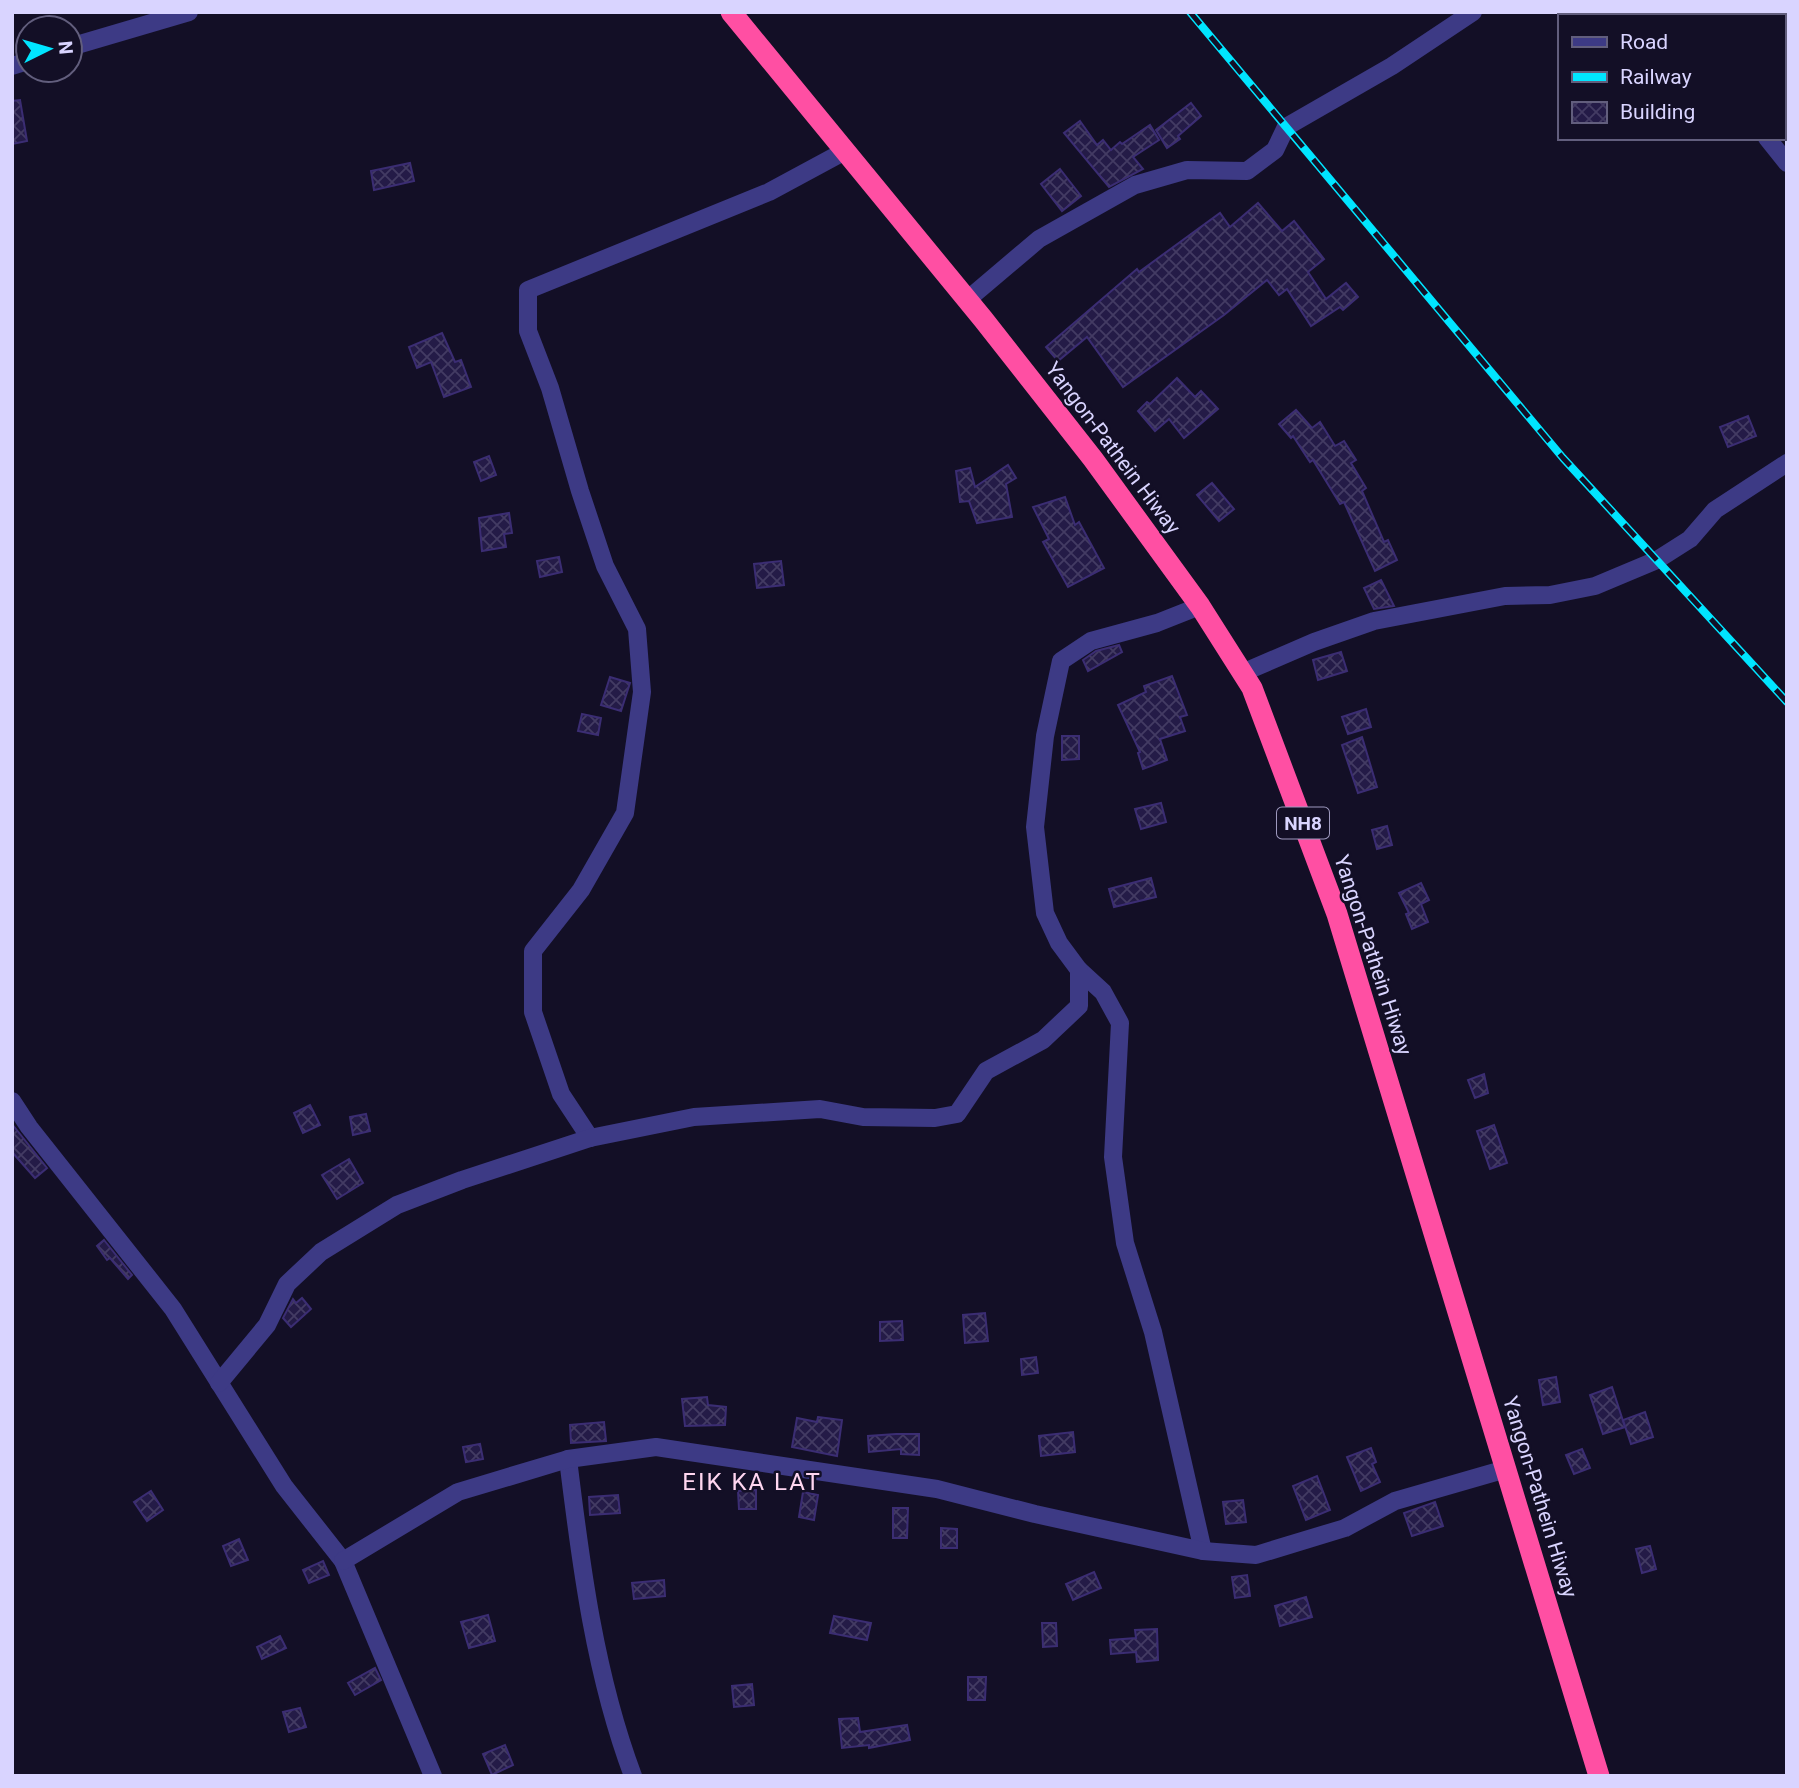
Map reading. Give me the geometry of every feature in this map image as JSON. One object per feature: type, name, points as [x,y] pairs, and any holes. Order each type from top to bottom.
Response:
[{"type":"highway","name":"Yangon-Pathein Hiway","points":[[731,12],[1093,458],[1200,606],[1252,688],[1337,914],[1599,1776]]},
{"type":"street","points":[[84,43],[189,12]]},
{"type":"street","points":[[967,300],[1039,239],[1135,185],[1188,170],[1247,171],[1275,150],[1286,127],[1392,66],[1473,12]]},
{"type":"street","points":[[1769,140],[1787,163]]},
{"type":"street","points":[[590,1138],[561,1094],[533,1012],[533,951],[581,890],[625,813],[642,692],[638,629],[605,566],[579,491],[550,388],[528,331],[528,290],[769,191],[845,151]]},
{"type":"street","points":[[1242,673],[1314,642],[1374,621],[1505,596],[1550,594],[1595,586],[1657,560],[1690,539],[1715,510],[1787,463]]},
{"type":"street","points":[[1200,606],[1157,623],[1091,641],[1061,661],[1045,736],[1035,827],[1045,913],[1059,943],[1079,970],[1103,992],[1120,1023],[1112,1157],[1125,1242],[1153,1332],[1203,1551]]},
{"type":"street","points":[[219,1383],[267,1325],[287,1284],[321,1251],[397,1205],[462,1180],[590,1138],[694,1116],[820,1109],[863,1117],[935,1118],[957,1114],[986,1071],[1043,1040],[1079,1006],[1079,970]]},
{"type":"street","points":[[12,1101],[29,1127],[173,1309],[284,1486],[344,1561],[433,1776]]},
{"type":"street","points":[[344,1561],[458,1492],[568,1459],[656,1447],[937,1489],[1035,1514],[1203,1551],[1256,1555],[1345,1528],[1395,1500],[1506,1469]]},
{"type":"street","points":[[568,1459],[578,1543],[600,1664],[633,1776]]},
{"type":"building","points":[[20,100],[27,141],[12,144],[12,101]]},
{"type":"building","points":[[1191,103],[1201,116],[1178,136],[1180,139],[1167,148],[1156,130]]},
{"type":"building","points":[[1080,121],[1097,145],[1103,140],[1111,150],[1150,125],[1159,140],[1133,157],[1143,169],[1109,187],[1064,133]]},
{"type":"building","points":[[410,163],[414,181],[374,190],[371,171]]},
{"type":"building","points":[[1060,169],[1081,196],[1062,211],[1041,184]]},
{"type":"building","points":[[1258,203],[1282,231],[1294,221],[1324,259],[1308,272],[1326,299],[1346,283],[1358,297],[1343,310],[1340,307],[1311,326],[1287,289],[1279,295],[1267,280],[1224,315],[1123,387],[1087,337],[1058,361],[1046,347],[1137,269],[1139,272],[1220,213],[1230,227]]},
{"type":"building","points":[[442,333],[455,362],[461,360],[471,387],[444,397],[431,362],[417,368],[409,347]]},
{"type":"building","points":[[1177,378],[1195,397],[1201,391],[1218,409],[1184,438],[1169,419],[1155,431],[1138,411],[1147,402],[1150,404]]},
{"type":"building","points":[[1296,410],[1312,428],[1320,422],[1335,446],[1344,441],[1356,460],[1351,463],[1366,488],[1362,491],[1384,542],[1388,540],[1397,560],[1375,571],[1344,502],[1340,504],[1313,460],[1310,462],[1293,436],[1291,438],[1279,424]]},
{"type":"building","points":[[1748,416],[1756,436],[1728,447],[1720,427]]},
{"type":"building","points":[[489,456],[496,475],[481,481],[474,462]]},
{"type":"building","points":[[1008,465],[1016,478],[1006,484],[1012,517],[977,523],[969,501],[960,502],[956,471],[970,468],[975,487]]},
{"type":"building","points":[[1212,483],[1234,509],[1219,521],[1197,495]]},
{"type":"building","points":[[1065,497],[1075,525],[1079,522],[1104,568],[1068,587],[1043,542],[1049,539],[1033,507]]},
{"type":"building","points":[[509,513],[512,533],[504,534],[506,547],[482,551],[479,518]]},
{"type":"building","points":[[559,557],[562,572],[540,577],[537,561]]},
{"type":"building","points":[[781,561],[784,585],[757,588],[754,564]]},
{"type":"building","points":[[1381,580],[1394,606],[1374,609],[1364,588]]},
{"type":"building","points":[[1119,645],[1122,652],[1088,671],[1083,660],[1096,651]]},
{"type":"building","points":[[1341,652],[1347,671],[1318,680],[1313,660]]},
{"type":"building","points":[[1172,676],[1187,715],[1180,717],[1185,731],[1160,739],[1167,760],[1143,769],[1138,753],[1140,752],[1118,705],[1146,692],[1144,686]]},
{"type":"building","points":[[610,677],[630,683],[621,711],[601,705]]},
{"type":"building","points":[[1366,709],[1371,727],[1348,734],[1342,717]]},
{"type":"building","points":[[582,714],[601,718],[598,735],[578,731]]},
{"type":"building","points":[[1062,736],[1079,736],[1079,759],[1062,760]]},
{"type":"building","points":[[1362,737],[1377,787],[1358,793],[1342,745]]},
{"type":"building","points":[[1161,803],[1166,822],[1141,829],[1135,809]]},
{"type":"building","points":[[1387,826],[1392,845],[1377,849],[1372,830]]},
{"type":"building","points":[[1151,878],[1156,897],[1114,907],[1109,889]]},
{"type":"building","points":[[1421,883],[1429,900],[1421,904],[1428,922],[1412,929],[1406,914],[1409,913],[1399,893]]},
{"type":"building","points":[[1484,1074],[1488,1093],[1475,1098],[1468,1080]]},
{"type":"building","points":[[310,1105],[320,1125],[303,1133],[294,1113]]},
{"type":"building","points":[[366,1114],[370,1131],[353,1135],[350,1117]]},
{"type":"building","points":[[12,1124],[47,1168],[35,1178],[12,1152]]},
{"type":"building","points":[[1494,1125],[1507,1163],[1490,1169],[1477,1131]]},
{"type":"building","points":[[349,1159],[363,1183],[337,1199],[322,1175]]},
{"type":"building","points":[[104,1240],[132,1275],[128,1279],[110,1258],[107,1260],[97,1246]]},
{"type":"building","points":[[302,1298],[311,1309],[291,1327],[283,1318],[293,1299],[296,1303]]},
{"type":"building","points":[[985,1313],[988,1341],[965,1343],[963,1315]]},
{"type":"building","points":[[902,1321],[903,1340],[880,1341],[880,1322]]},
{"type":"building","points":[[1036,1357],[1038,1373],[1022,1375],[1021,1359]]},
{"type":"building","points":[[1556,1377],[1560,1402],[1543,1405],[1539,1380]]},
{"type":"building","points":[[1612,1387],[1625,1427],[1603,1434],[1590,1395]]},
{"type":"building","points":[[707,1397],[708,1405],[726,1407],[725,1425],[685,1426],[682,1399]]},
{"type":"building","points":[[1645,1412],[1653,1437],[1631,1444],[1623,1420]]},
{"type":"building","points":[[818,1417],[842,1420],[837,1456],[792,1447],[797,1418],[817,1422]]},
{"type":"building","points":[[604,1422],[606,1441],[571,1443],[570,1425]]},
{"type":"building","points":[[1073,1432],[1075,1452],[1041,1456],[1039,1436]]},
{"type":"building","points":[[919,1434],[919,1455],[901,1454],[901,1449],[869,1452],[868,1436]]},
{"type":"building","points":[[480,1444],[483,1459],[466,1462],[463,1447]]},
{"type":"building","points":[[1371,1448],[1376,1462],[1372,1464],[1380,1482],[1361,1491],[1347,1457]]},
{"type":"building","points":[[1582,1449],[1590,1468],[1574,1474],[1566,1455]]},
{"type":"building","points":[[1317,1476],[1330,1510],[1306,1520],[1293,1486]]},
{"type":"building","points":[[756,1490],[756,1509],[739,1509],[738,1491]]},
{"type":"building","points":[[151,1491],[163,1510],[147,1521],[134,1502]]},
{"type":"building","points":[[803,1492],[818,1495],[814,1520],[799,1517]]},
{"type":"building","points":[[618,1495],[620,1513],[590,1515],[589,1497]]},
{"type":"building","points":[[1243,1500],[1246,1522],[1226,1524],[1223,1502]]},
{"type":"building","points":[[1435,1502],[1443,1526],[1412,1536],[1404,1513]]},
{"type":"building","points":[[893,1508],[908,1508],[907,1538],[893,1538]]},
{"type":"building","points":[[941,1528],[957,1529],[957,1548],[941,1548]]},
{"type":"building","points":[[239,1539],[248,1560],[231,1566],[223,1546]]},
{"type":"building","points":[[1650,1546],[1656,1569],[1642,1573],[1636,1549]]},
{"type":"building","points":[[323,1561],[329,1575],[309,1583],[303,1570]]},
{"type":"building","points":[[1094,1572],[1101,1588],[1073,1600],[1066,1584]]},
{"type":"building","points":[[1247,1575],[1250,1596],[1235,1598],[1232,1577]]},
{"type":"building","points":[[664,1580],[665,1596],[634,1599],[632,1583]]},
{"type":"building","points":[[1306,1597],[1312,1617],[1280,1626],[1275,1606]]},
{"type":"building","points":[[488,1615],[495,1641],[469,1648],[461,1622]]},
{"type":"building","points":[[834,1616],[871,1623],[867,1640],[830,1633]]},
{"type":"building","points":[[1042,1623],[1056,1623],[1057,1646],[1043,1647]]},
{"type":"building","points":[[1157,1629],[1158,1660],[1137,1662],[1136,1652],[1111,1654],[1110,1640],[1136,1638],[1135,1630]]},
{"type":"building","points":[[280,1636],[286,1648],[262,1659],[257,1647]]},
{"type":"building","points":[[375,1668],[381,1680],[355,1695],[348,1683]]},
{"type":"building","points":[[968,1677],[986,1677],[985,1700],[968,1700]]},
{"type":"building","points":[[752,1684],[754,1705],[734,1707],[732,1686]]},
{"type":"building","points":[[300,1708],[306,1727],[289,1732],[283,1712]]},
{"type":"building","points":[[858,1718],[860,1732],[907,1725],[910,1740],[869,1748],[869,1745],[842,1748],[839,1719]]},
{"type":"building","points":[[505,1745],[513,1765],[492,1775],[483,1754]]},
{"type":"railway","points":[[1190,12],[1563,458],[1787,702]]},
{"type":"district","name":"EIK KA LAT","points":[[752,1482]]}]
